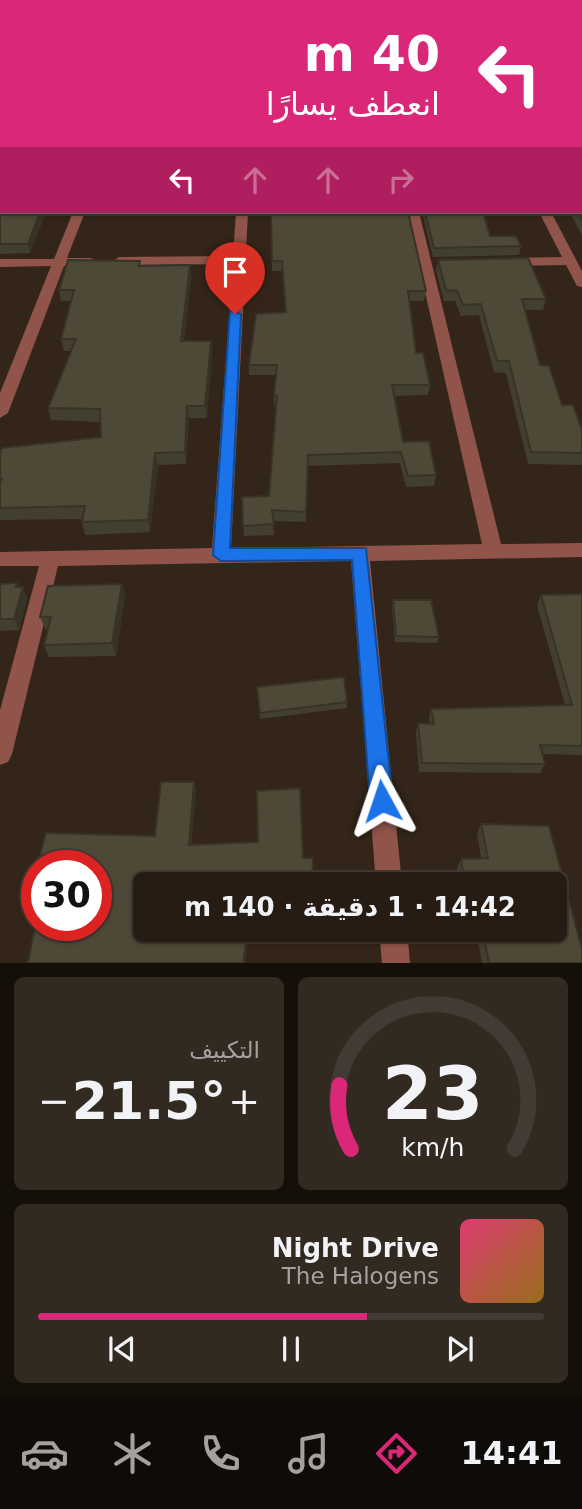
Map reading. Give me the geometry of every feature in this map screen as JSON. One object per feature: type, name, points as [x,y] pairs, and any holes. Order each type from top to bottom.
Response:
[{"type":"street","points":[[0,413],[78,214]]},
{"type":"street","points":[[221,555],[242,214]]},
{"type":"street","points":[[414,214],[432,264],[493,550]]},
{"type":"street","points":[[546,214],[582,284]]},
{"type":"street","points":[[0,262],[237,260]]},
{"type":"street","points":[[492,262],[571,261]]},
{"type":"street","points":[[0,559],[582,550]]},
{"type":"street","points":[[360,553],[388,872]]},
{"type":"street","points":[[0,754],[50,560]]},
{"type":"street","points":[[394,942],[396,963]]},
{"type":"building","points":[[0,214],[39,214],[28,244],[0,244]]},
{"type":"building","points":[[271,214],[408,214],[426,291],[408,291],[416,353],[423,353],[430,385],[392,385],[403,442],[429,441],[436,475],[408,476],[401,452],[308,455],[306,512],[272,510],[274,524],[243,526],[242,497],[269,496],[277,365],[249,365],[256,314],[286,312],[282,261],[272,261]]},
{"type":"building","points":[[426,214],[484,214],[490,236],[516,236],[521,246],[434,248]]},
{"type":"building","points":[[528,258],[546,299],[522,299],[540,365],[549,366],[562,405],[573,405],[582,430],[582,453],[531,452],[509,361],[497,361],[481,304],[463,305],[457,291],[446,290],[438,260]]},
{"type":"building","points":[[68,260],[140,261],[139,266],[190,265],[181,341],[211,341],[205,406],[187,406],[185,452],[155,453],[148,520],[82,522],[85,506],[0,508],[2,448],[101,437],[100,409],[48,408],[76,339],[61,339],[74,290],[59,290]]},
{"type":"building","points":[[17,583],[16,587],[23,587],[14,619],[0,619],[0,584]]},
{"type":"building","points":[[122,584],[112,643],[44,645],[51,617],[40,617],[48,586]]},
{"type":"building","points":[[582,594],[582,746],[540,745],[545,764],[422,763],[418,723],[434,724],[431,709],[572,705],[541,595]]},
{"type":"building","points":[[393,600],[431,600],[439,637],[396,636]]},
{"type":"building","points":[[344,677],[347,702],[260,713],[257,687]]},
{"type":"building","points":[[161,782],[194,782],[189,845],[258,842],[257,791],[300,788],[303,858],[313,858],[312,872],[133,872],[133,942],[246,942],[243,963],[28,963],[32,941],[112,941],[112,850],[41,850],[46,833],[155,836]]},
{"type":"building","points":[[481,824],[549,826],[561,872],[463,872],[461,859],[488,858]]},
{"type":"building","points":[[567,893],[582,949],[582,963],[489,963],[485,942],[567,942]]},
{"type":"route","points":[[235,314],[221,555],[360,553],[382,801]]}]
